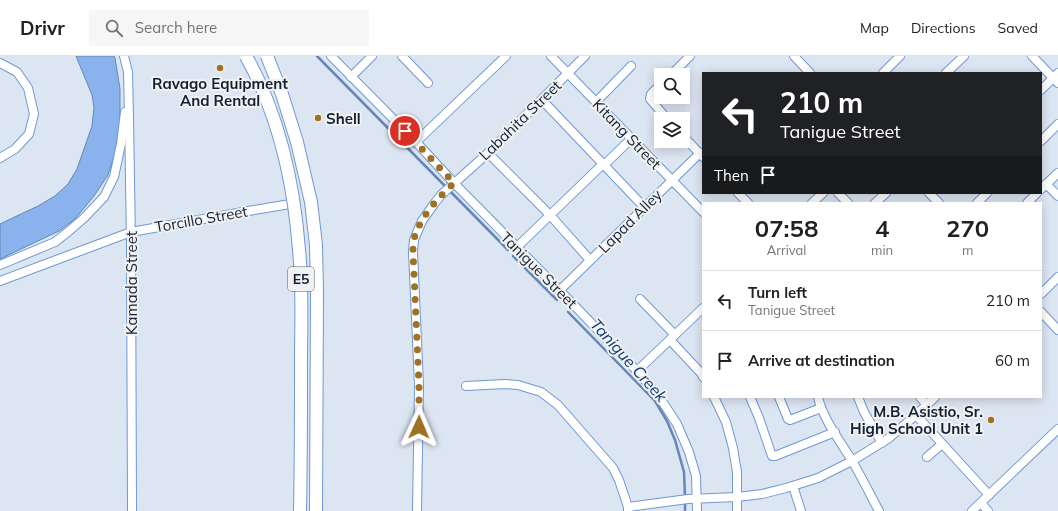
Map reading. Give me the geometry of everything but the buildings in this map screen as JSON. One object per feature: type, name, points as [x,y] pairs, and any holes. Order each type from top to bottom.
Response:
[{"type":"highway","name":"E5","points":[[246,56],[265,95],[282,147],[294,203],[300,251],[300,511]]},
{"type":"highway","name":"E5","points":[[266,56],[282,94],[297,142],[311,202],[316,245],[316,511]]},
{"type":"street","name":"Kamada Street","points":[[123,56],[128,72],[131,232],[132,511]]},
{"type":"street","points":[[0,265],[55,242],[69,232],[104,197],[114,177],[125,116],[125,89],[120,64],[120,59],[123,56]]},
{"type":"street","name":"Tanigue Street","points":[[331,56],[416,142],[452,185],[560,290],[637,371],[660,398],[677,424],[689,452],[696,476],[698,499],[697,511]]},
{"type":"street","points":[[351,77],[372,56]]},
{"type":"street","points":[[402,56],[428,83]]},
{"type":"street","points":[[416,142],[506,56]]},
{"type":"street","name":"Kitang Street","points":[[551,56],[702,211]]},
{"type":"street","name":"Labahita Street","points":[[416,511],[419,392],[413,246],[415,236],[422,222],[441,195],[488,153],[585,56]]},
{"type":"street","points":[[678,68],[690,56]]},
{"type":"street","points":[[795,56],[809,72]]},
{"type":"street","points":[[884,72],[900,56]]},
{"type":"street","points":[[947,72],[964,56]]},
{"type":"street","points":[[1032,56],[1056,78],[1042,89]]},
{"type":"street","points":[[0,63],[17,72],[28,88],[34,114],[29,134],[15,149],[0,158]]},
{"type":"street","points":[[596,102],[631,66]]},
{"type":"street","points":[[654,91],[651,94],[650,99],[654,104]]},
{"type":"street","points":[[542,100],[644,207]]},
{"type":"street","points":[[654,104],[661,112]]},
{"type":"street","points":[[1042,140],[1058,124]]},
{"type":"street","points":[[517,247],[631,139]]},
{"type":"street","points":[[690,143],[701,155]]},
{"type":"street","points":[[488,153],[550,215],[590,260]]},
{"type":"street","name":"Lapad Alley","points":[[560,290],[671,180],[701,155]]},
{"type":"street","points":[[1058,173],[1044,187],[1058,196]]},
{"type":"street","points":[[739,194],[747,202]]},
{"type":"street","points":[[813,202],[822,194]]},
{"type":"street","points":[[839,194],[847,202]]},
{"type":"street","points":[[876,202],[885,194]]},
{"type":"street","points":[[931,194],[938,202]]},
{"type":"street","points":[[978,202],[986,194]]},
{"type":"street","points":[[1028,202],[1036,194]]},
{"type":"street","name":"Torcillo Street","points":[[0,281],[131,232],[290,204]]},
{"type":"street","points":[[1042,293],[1058,277]]},
{"type":"street","points":[[640,299],[702,374]]},
{"type":"street","points":[[637,371],[702,309]]},
{"type":"street","points":[[1042,313],[1058,330]]},
{"type":"street","points":[[466,386],[505,384],[518,385],[541,392],[558,405],[613,468],[619,480],[628,509],[698,499],[762,494],[818,478],[852,461],[882,443],[934,398]]},
{"type":"street","points":[[750,398],[772,456],[834,432]]},
{"type":"street","points":[[779,398],[788,419],[790,420],[821,408]]},
{"type":"street","points":[[818,398],[821,408],[879,511]]},
{"type":"street","points":[[858,398],[864,412],[882,443]]},
{"type":"street","points":[[921,398],[927,405]]},
{"type":"street","points":[[718,399],[733,448],[737,472],[737,511]]},
{"type":"street","points":[[916,415],[989,495]]},
{"type":"street","points":[[972,511],[1058,429]]},
{"type":"street","points":[[928,457],[942,444]]},
{"type":"street","points":[[793,486],[801,511]]},
{"type":"street","points":[[981,503],[988,511]]},
{"type":"water","points":[[76,56],[114,56],[115,58],[120,89],[120,120],[116,150],[108,175],[94,196],[75,219],[59,231],[0,259],[0,224],[55,196],[68,184],[77,169],[92,126],[94,107],[92,95]]},
{"type":"waterway","name":"Tanigue Creek","points":[[317,56],[508,250]]},
{"type":"waterway","name":"Tanigue Creek","points":[[513,256],[557,300]]},
{"type":"waterway","name":"Tanigue Creek","points":[[568,312],[655,401],[667,421],[675,440],[684,472],[685,497]]},
{"type":"waterway","name":"Tanigue Creek","points":[[685,504],[685,511]]},
{"type":"place","name":"Ravago Equipment And Rental","points":[[220,68]]},
{"type":"place","name":"Shell","points":[[318,118]]},
{"type":"place","name":"M.B. Asistio, Sr. High School Unit 1","points":[[991,420]]},
{"type":"route","points":[[405,131],[454,183],[434,204],[416,232],[414,240],[413,252],[419,385],[419,427]]}]
